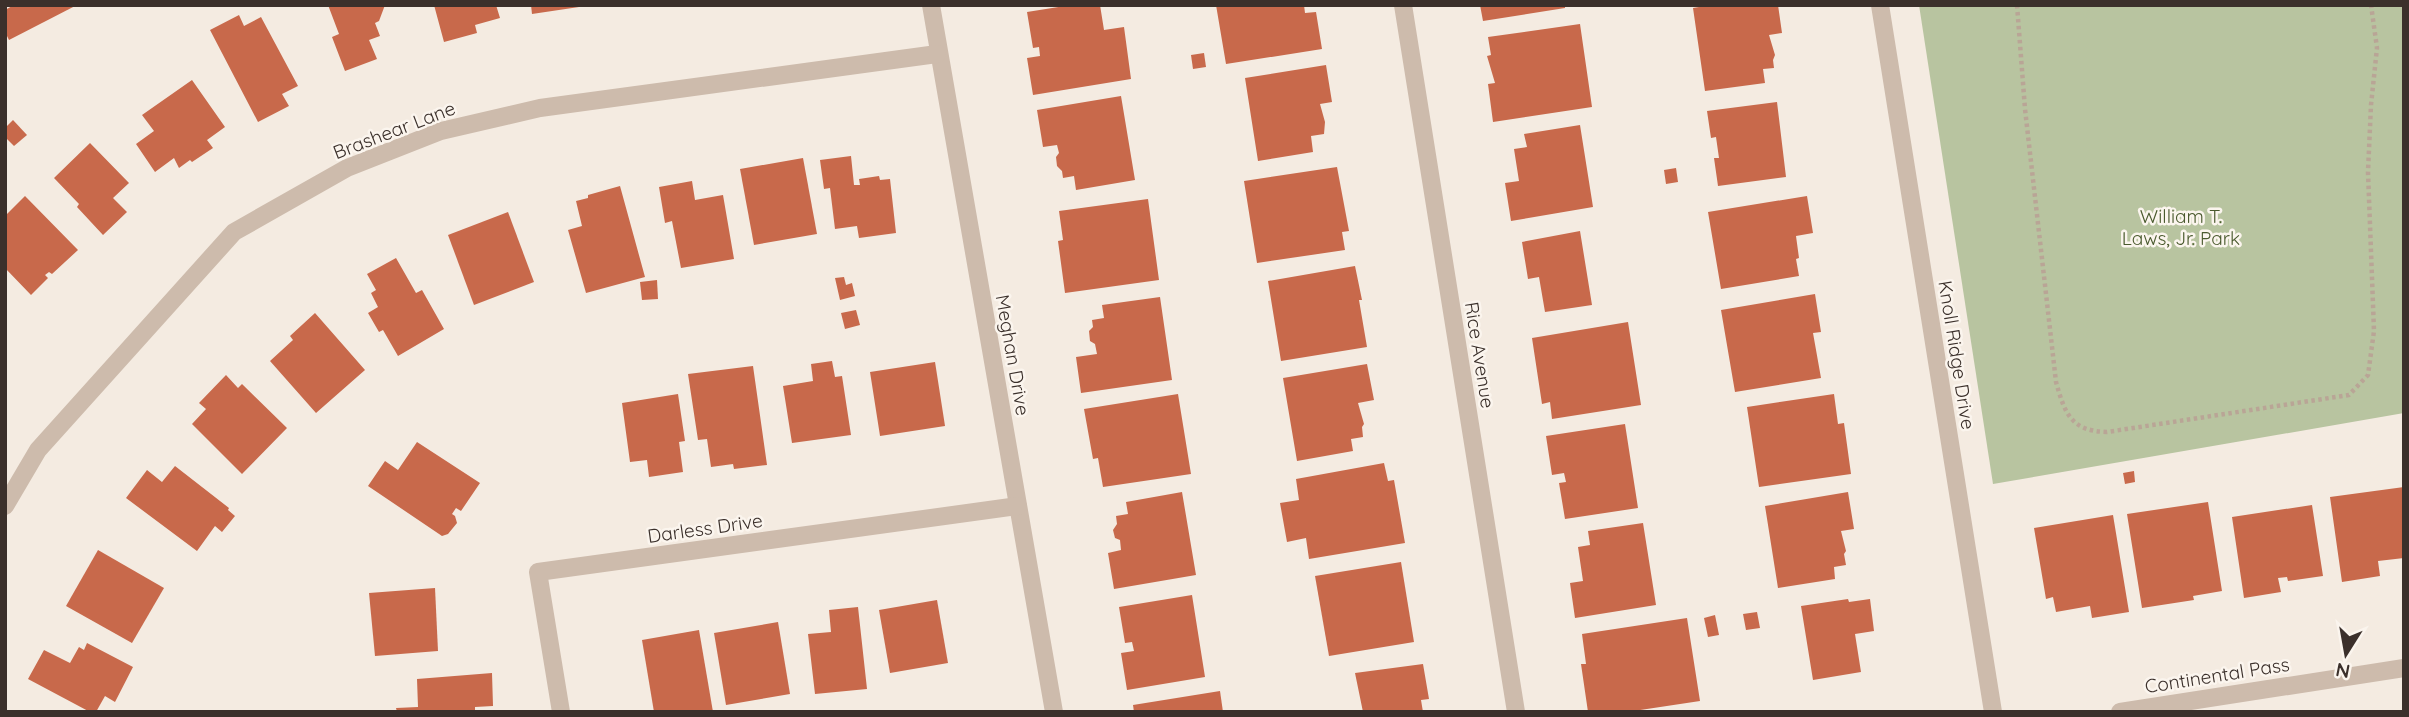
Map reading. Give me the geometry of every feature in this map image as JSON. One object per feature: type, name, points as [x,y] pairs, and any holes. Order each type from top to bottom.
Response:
[{"type":"street","name":"Meghan Drive","points":[[930,5],[1054,712]]},
{"type":"street","name":"Rice Avenue","points":[[1403,5],[1516,712]]},
{"type":"street","name":"Knoll Ridge Drive","points":[[1880,5],[1993,712]]},
{"type":"street","name":"Brashear Lane","points":[[5,506],[38,450],[233,232],[347,168],[441,131],[540,108],[937,54]]},
{"type":"street","name":"Darless Drive","points":[[561,712],[538,572],[1018,506]]},
{"type":"street","name":"Continental Pass","points":[[2120,712],[2404,668]]},
{"type":"path","points":[[2017,5],[2025,109],[2056,382],[2063,409],[2072,420],[2080,427],[2093,432],[2108,432],[2349,396],[2368,375],[2374,331],[2368,173],[2377,47],[2371,5]]},
{"type":"green space","name":"William T. Laws, Jr. Park","points":[[1919,5],[2404,5],[2404,413],[1993,484]]},
{"type":"building","points":[[14,5],[77,5],[9,40],[5,32],[5,10]]},
{"type":"building","points":[[328,5],[385,5],[379,21],[375,23],[380,36],[369,40],[377,59],[345,71],[332,37],[339,34]]},
{"type":"building","points":[[434,5],[496,5],[500,18],[475,25],[477,33],[444,42]]},
{"type":"building","points":[[531,5],[579,5],[579,7],[532,14]]},
{"type":"building","points":[[1071,5],[1100,5],[1104,30],[1124,27],[1131,79],[1033,95],[1027,58],[1040,56],[1039,47],[1033,48],[1027,12]]},
{"type":"building","points":[[1216,5],[1304,5],[1305,13],[1316,12],[1322,49],[1226,64]]},
{"type":"building","points":[[1480,5],[1565,5],[1565,8],[1483,21]]},
{"type":"building","points":[[1711,5],[1778,5],[1782,33],[1769,35],[1775,55],[1774,68],[1763,69],[1765,83],[1705,91],[1693,8]]},
{"type":"building","points":[[239,15],[244,26],[261,17],[298,86],[282,94],[289,106],[258,122],[210,30]]},
{"type":"building","points":[[1580,24],[1592,107],[1493,122],[1488,84],[1495,83],[1487,56],[1491,55],[1488,37]]},
{"type":"building","points":[[1204,53],[1206,67],[1193,69],[1191,55]]},
{"type":"building","points":[[1326,65],[1332,102],[1320,104],[1325,122],[1324,134],[1311,136],[1313,152],[1258,161],[1245,78]]},
{"type":"building","points":[[192,80],[225,127],[207,140],[213,148],[192,162],[190,160],[179,168],[174,158],[155,172],[136,144],[154,131],[142,115]]},
{"type":"building","points":[[1121,96],[1135,180],[1076,190],[1074,176],[1063,178],[1062,171],[1057,166],[1057,145],[1043,147],[1037,110]]},
{"type":"building","points":[[1777,102],[1786,177],[1718,186],[1714,158],[1719,158],[1716,137],[1711,138],[1707,111]]},
{"type":"building","points":[[13,120],[27,135],[14,146],[5,137],[5,128]]},
{"type":"building","points":[[1580,125],[1593,207],[1511,221],[1505,183],[1519,181],[1514,149],[1527,147],[1524,134]]},
{"type":"building","points":[[90,143],[129,183],[113,198],[127,212],[103,235],[54,178]]},
{"type":"building","points":[[851,156],[854,185],[860,185],[859,179],[879,176],[880,180],[890,179],[896,233],[859,238],[857,226],[835,229],[830,188],[824,189],[820,160]]},
{"type":"building","points":[[803,158],[817,234],[754,245],[740,169]]},
{"type":"building","points":[[1337,167],[1349,231],[1342,232],[1345,250],[1257,263],[1244,181]]},
{"type":"building","points":[[1676,168],[1678,182],[1666,184],[1664,170]]},
{"type":"building","points":[[692,181],[695,200],[723,195],[734,259],[681,268],[672,221],[665,223],[659,187]]},
{"type":"building","points":[[620,186],[645,277],[586,293],[568,230],[582,226],[576,201]]},
{"type":"building","points":[[25,196],[78,250],[52,274],[49,272],[45,275],[48,278],[31,295],[5,268],[5,216]]},
{"type":"building","points":[[1807,196],[1813,233],[1796,236],[1799,276],[1721,289],[1708,212]]},
{"type":"building","points":[[1148,199],[1159,280],[1065,293],[1058,241],[1063,240],[1059,211]]},
{"type":"building","points":[[508,212],[534,282],[474,305],[448,235]]},
{"type":"building","points":[[1580,231],[1592,305],[1545,312],[1539,277],[1528,279],[1522,242]]},
{"type":"building","points":[[396,258],[416,293],[422,290],[444,329],[398,356],[383,330],[379,332],[368,313],[378,307],[371,293],[376,290],[367,274]]},
{"type":"building","points":[[1355,266],[1367,347],[1281,361],[1268,281]]},
{"type":"building","points":[[844,277],[846,285],[852,283],[855,296],[840,300],[835,278]]},
{"type":"building","points":[[657,280],[658,299],[642,300],[640,282]]},
{"type":"building","points":[[1815,294],[1821,332],[1813,333],[1821,378],[1735,392],[1721,310]]},
{"type":"building","points":[[1160,297],[1172,380],[1081,393],[1076,357],[1097,354],[1095,344],[1090,341],[1089,331],[1093,327],[1092,320],[1104,318],[1102,305]]},
{"type":"building","points":[[856,310],[860,325],[845,329],[841,313]]},
{"type":"building","points":[[315,313],[365,370],[316,413],[270,361],[293,340],[290,336]]},
{"type":"building","points":[[1628,322],[1641,405],[1552,419],[1550,402],[1542,404],[1532,338]]},
{"type":"building","points":[[832,361],[835,377],[842,376],[851,435],[792,443],[783,386],[813,381],[811,364]]},
{"type":"building","points":[[935,362],[945,426],[880,436],[870,372]]},
{"type":"building","points":[[1367,364],[1374,400],[1358,403],[1364,424],[1363,437],[1351,439],[1353,451],[1297,461],[1283,378]]},
{"type":"building","points":[[753,366],[767,465],[734,469],[733,464],[711,467],[707,439],[698,440],[688,374]]},
{"type":"building","points":[[226,375],[238,388],[242,384],[287,428],[242,474],[192,424],[206,409],[199,403]]},
{"type":"building","points":[[678,394],[685,441],[679,442],[683,472],[649,477],[647,460],[630,462],[622,403]]},
{"type":"building","points":[[1178,394],[1191,474],[1103,487],[1098,458],[1093,459],[1084,409]]},
{"type":"building","points":[[1834,394],[1838,424],[1844,423],[1851,474],[1759,487],[1747,407]]},
{"type":"building","points":[[1625,424],[1638,508],[1565,519],[1559,483],[1566,482],[1564,473],[1552,475],[1546,436]]},
{"type":"building","points":[[417,442],[480,483],[461,511],[456,508],[452,514],[457,523],[448,534],[442,536],[368,486],[385,461],[398,470]]},
{"type":"building","points":[[1384,463],[1388,481],[1394,480],[1405,543],[1309,559],[1306,538],[1287,542],[1280,503],[1299,500],[1296,479]]},
{"type":"building","points":[[175,466],[229,508],[235,516],[222,532],[215,526],[197,551],[126,498],[147,470],[162,482]]},
{"type":"building","points":[[2134,471],[2135,482],[2125,484],[2123,473]]},
{"type":"building","points":[[2404,487],[2404,558],[2378,561],[2380,576],[2342,582],[2330,497]]},
{"type":"building","points":[[1182,492],[1196,575],[1114,589],[1108,553],[1121,550],[1120,540],[1115,538],[1113,530],[1117,524],[1116,516],[1128,514],[1126,502]]},
{"type":"building","points":[[1848,492],[1854,529],[1841,531],[1846,565],[1834,567],[1835,579],[1778,588],[1765,506]]},
{"type":"building","points":[[2208,502],[2222,591],[2193,596],[2194,600],[2142,608],[2127,514]]},
{"type":"building","points":[[2312,505],[2323,576],[2288,581],[2287,577],[2278,578],[2281,592],[2244,598],[2232,517]]},
{"type":"building","points":[[2113,515],[2129,612],[2092,618],[2090,606],[2056,612],[2053,597],[2046,599],[2034,528]]},
{"type":"building","points":[[1643,523],[1656,605],[1575,618],[1570,583],[1583,581],[1578,547],[1590,545],[1588,531]]},
{"type":"building","points":[[98,550],[164,588],[132,643],[66,606]]},
{"type":"building","points":[[1401,562],[1414,642],[1329,656],[1315,576]]},
{"type":"building","points":[[435,588],[438,651],[375,656],[369,593]]},
{"type":"building","points":[[1192,595],[1205,677],[1127,690],[1121,653],[1134,651],[1132,642],[1125,643],[1119,607]]},
{"type":"building","points":[[1848,599],[1849,602],[1870,599],[1874,631],[1855,634],[1861,672],[1813,680],[1801,606]]},
{"type":"building","points":[[937,600],[948,663],[890,673],[879,610]]},
{"type":"building","points":[[858,607],[867,689],[815,694],[808,634],[831,632],[829,610]]},
{"type":"building","points":[[1757,612],[1760,628],[1746,630],[1743,614]]},
{"type":"building","points":[[1715,615],[1719,635],[1708,637],[1704,618]]},
{"type":"building","points":[[1687,618],[1700,701],[1627,712],[1588,712],[1581,664],[1586,664],[1582,634]]},
{"type":"building","points":[[778,622],[790,694],[726,705],[714,633]]},
{"type":"building","points":[[699,630],[713,712],[654,712],[642,640]]},
{"type":"building","points":[[87,643],[133,667],[115,702],[105,696],[96,712],[90,712],[28,679],[44,650],[70,663],[79,647],[84,650]]},
{"type":"building","points":[[1423,664],[1429,699],[1421,700],[1423,712],[1363,712],[1355,673]]},
{"type":"building","points":[[492,673],[493,706],[475,707],[475,712],[397,712],[396,708],[418,707],[417,679]]},
{"type":"building","points":[[1220,691],[1223,712],[1134,712],[1133,705]]}]
